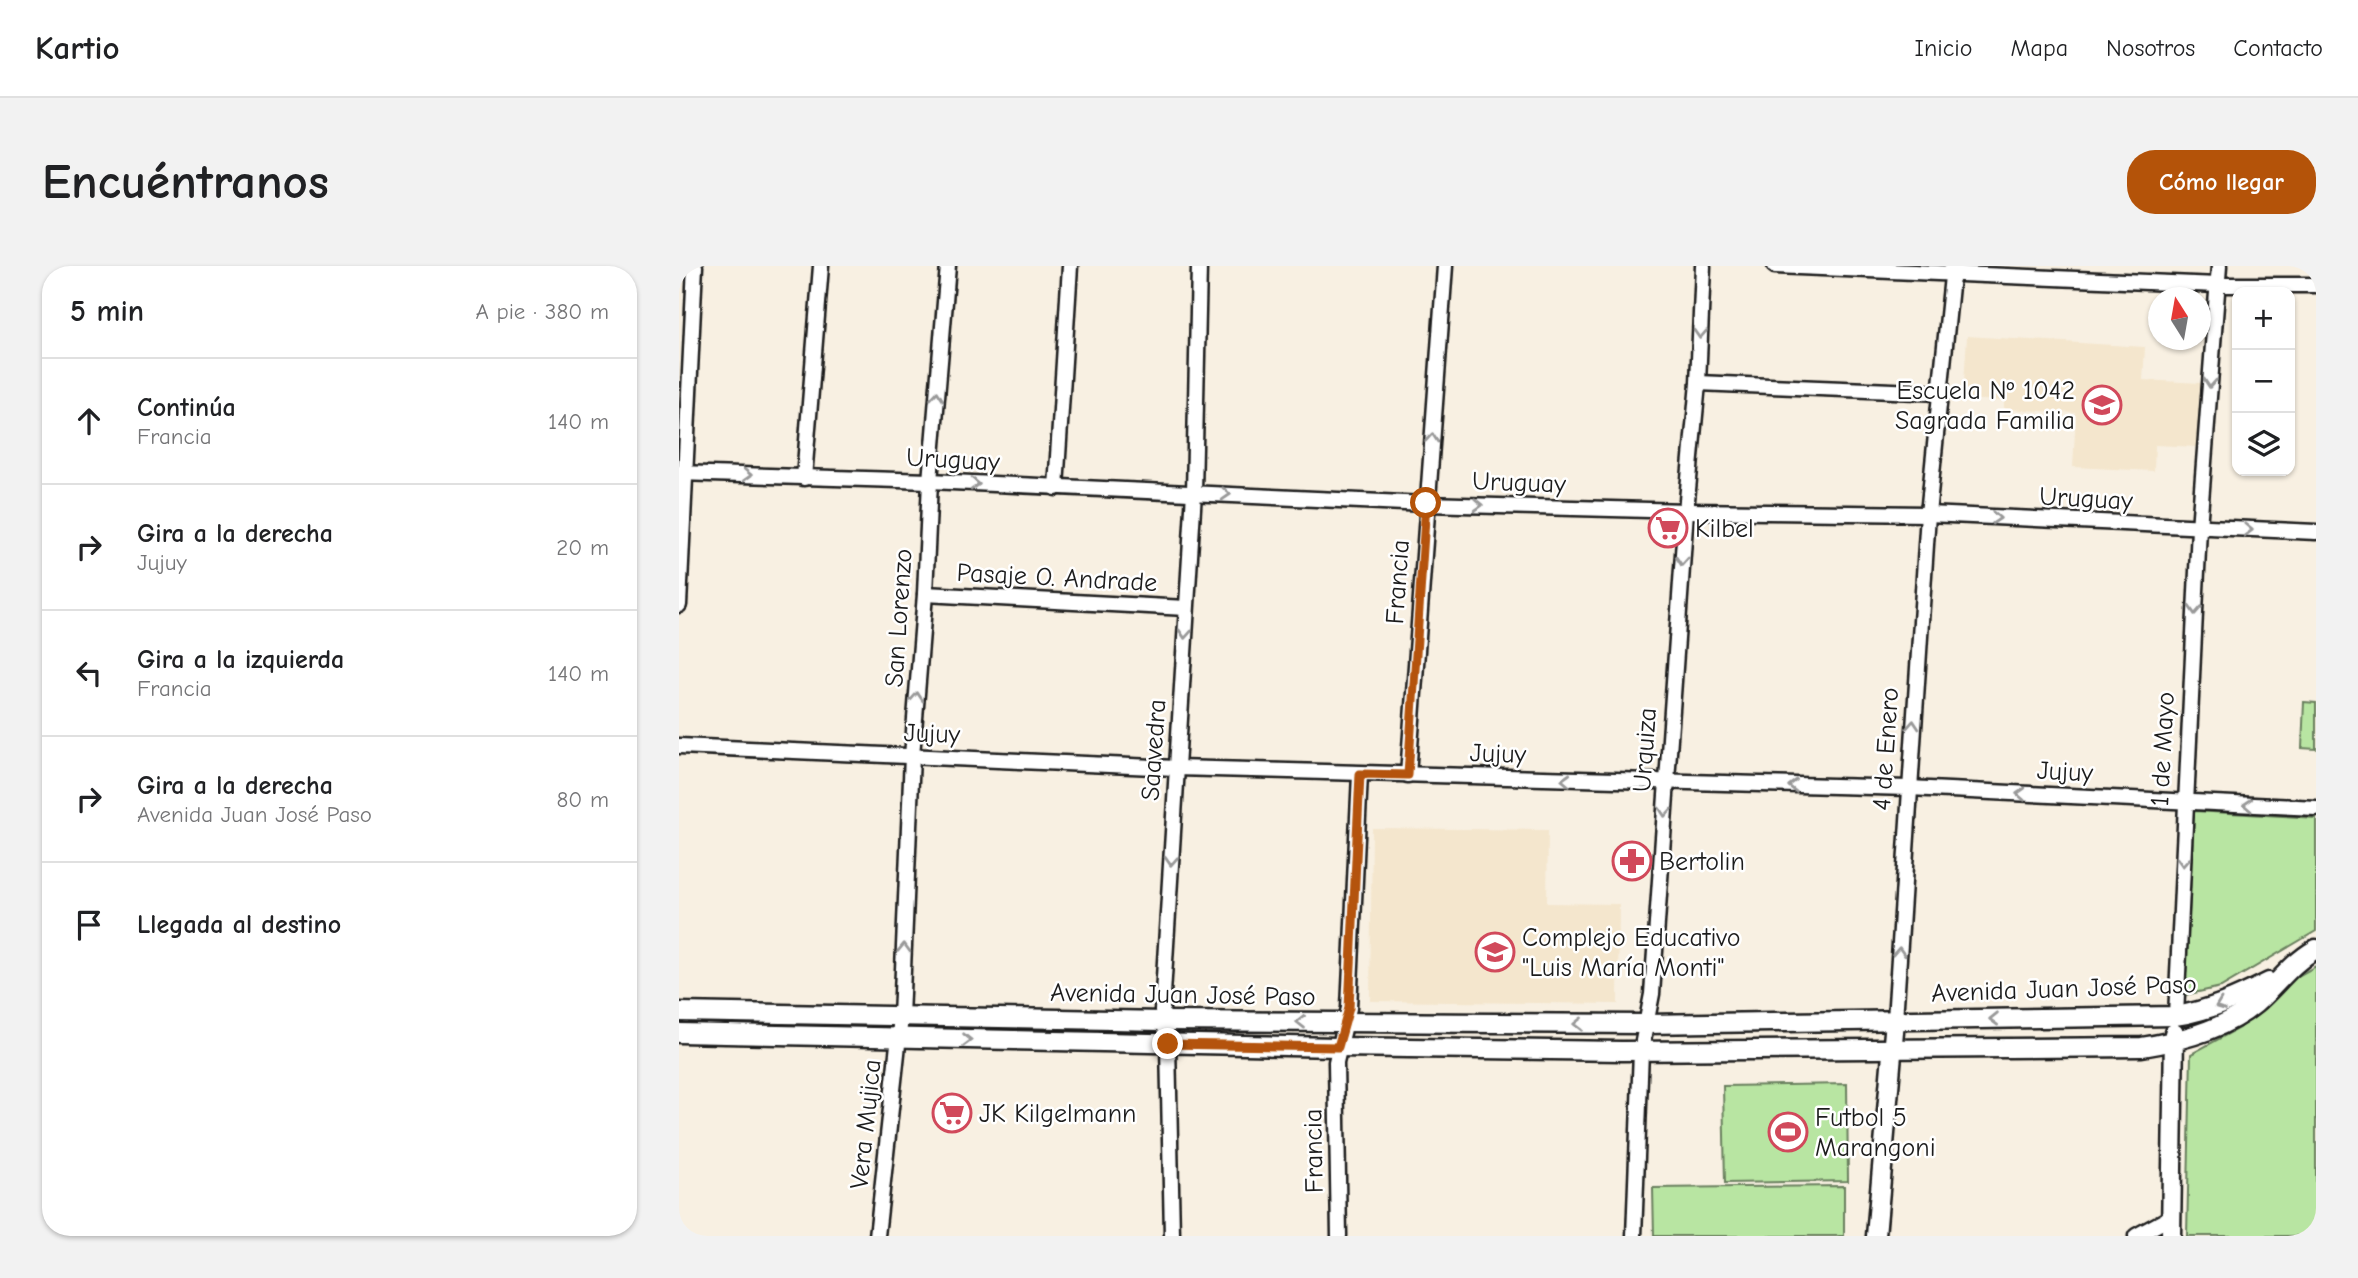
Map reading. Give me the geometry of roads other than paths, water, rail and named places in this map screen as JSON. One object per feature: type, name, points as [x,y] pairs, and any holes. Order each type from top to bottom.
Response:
[{"type":"main road","points":[[2281,976],[2303,956],[2316,949]]},
{"type":"main road","name":"Avenida Juan José Paso","points":[[679,1012],[1163,1021],[1646,1024],[2176,1016],[2204,1011],[2226,1003],[2281,976]]},
{"type":"main road","name":"Avenida Juan José Paso","points":[[679,1033],[1641,1051],[2142,1046],[2173,1042],[2235,1018],[2255,1003],[2281,976]]},
{"type":"main road","name":"1 de Mayo","points":[[2171,1236],[2173,1042],[2176,1016]]},
{"type":"main road","name":"4 de Enero","points":[[1876,1236],[1895,1020]]},
{"type":"street","points":[[679,605],[682,473],[695,266]]},
{"type":"street","points":[[804,478],[821,266]]},
{"type":"street","name":"San Lorenzo","points":[[901,1017],[912,757],[925,594],[930,481],[948,266]]},
{"type":"street","points":[[1056,488],[1070,266]]},
{"type":"street","name":"Saavedra","points":[[1172,1236],[1168,1044],[1162,1010],[1193,492],[1199,266]]},
{"type":"street","name":"Francia","points":[[1408,775],[1445,266]]},
{"type":"street","name":"Urquiza","points":[[1634,1236],[1641,1051],[1652,994],[1686,511],[1698,383],[1703,266]]},
{"type":"street","points":[[1775,266],[1952,270],[2218,285],[2316,285]]},
{"type":"street","name":"1 de Mayo","points":[[2176,1016],[2199,528],[2219,266]]},
{"type":"street","name":"4 de Enero","points":[[1895,1020],[1928,514],[1952,270]]},
{"type":"street","points":[[1698,383],[1941,393]]},
{"type":"street","name":"Uruguay","points":[[682,473],[1426,503],[1686,511],[1928,514],[2316,533]]},
{"type":"street","name":"Pasaje O. Andrade","points":[[925,594],[1187,608]]},
{"type":"street","name":"Jujuy","points":[[679,746],[1176,768],[1909,788],[2316,808]]},
{"type":"street","name":"Francia","points":[[1339,1236],[1336,1062],[1349,1008],[1360,774]]},
{"type":"street","name":"Vera Mujica","points":[[877,1236],[901,1017]]},
{"type":"street","points":[[2136,1236],[2171,1217]]},
{"type":"place","name":"Escuela Nº 1042 Sagrada Familia","points":[[2102,405]]},
{"type":"place","name":"Kilbel","points":[[1668,528]]},
{"type":"place","name":"Bertolin","points":[[1632,861]]},
{"type":"place","name":"Complejo Educativo \"Luis María Monti\"","points":[[1495,952]]},
{"type":"place","name":"JK Kilgelmann","points":[[952,1113]]},
{"type":"place","name":"Futbol 5 Marangoni","points":[[1788,1132]]}]
